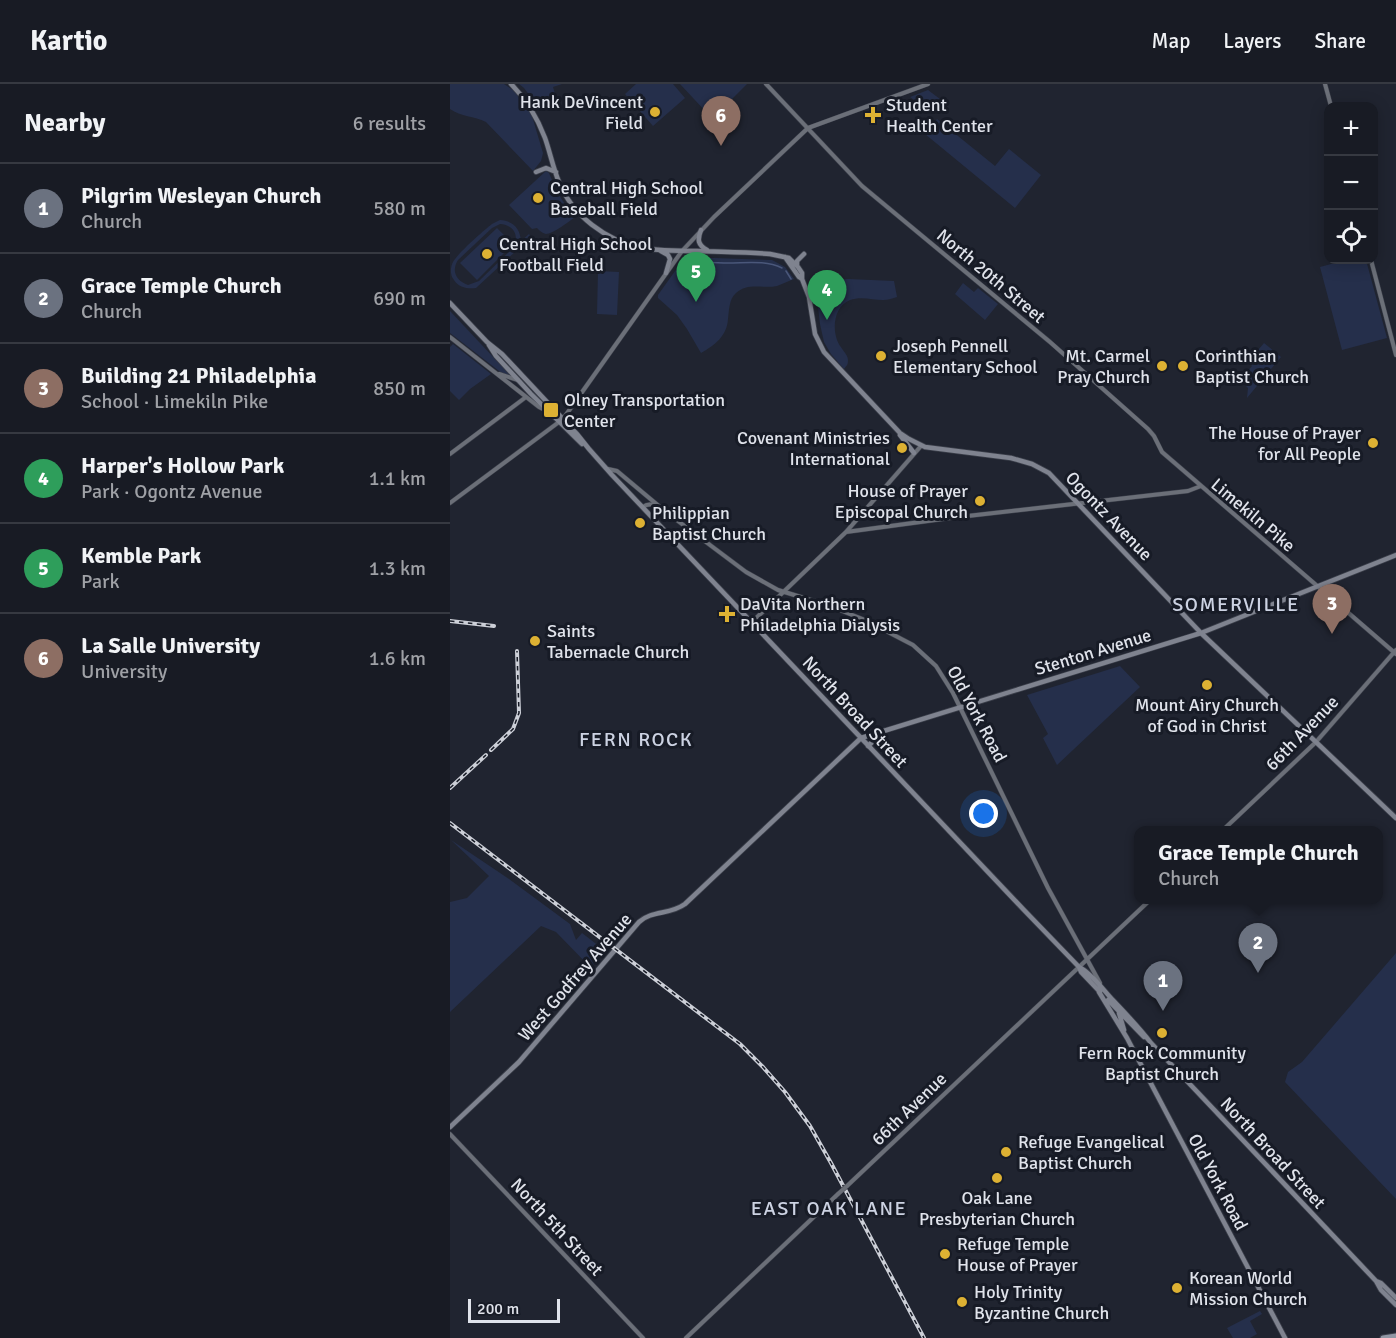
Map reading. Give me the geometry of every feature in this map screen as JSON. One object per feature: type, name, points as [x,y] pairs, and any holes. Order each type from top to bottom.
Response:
[{"type":"highway","points":[[1383,1338],[1395,1337]]},
{"type":"main road","points":[[511,84],[531,107],[545,138],[558,181],[566,197],[577,211],[600,231],[642,248],[770,254],[785,257],[798,267]]},
{"type":"main road","points":[[536,172],[546,168],[556,172]]},
{"type":"main road","points":[[701,230],[698,243],[709,251]]},
{"type":"main road","points":[[657,249],[670,259],[666,273]]},
{"type":"main road","points":[[798,267],[797,261],[804,254]]},
{"type":"main road","name":"Ogontz Avenue","points":[[785,257],[802,279]]},
{"type":"main road","name":"Ogontz Avenue","points":[[798,267],[812,306],[815,334],[824,352],[900,433],[921,446],[1023,461],[1048,473],[1201,633],[1396,818]]},
{"type":"main road","name":"North Broad Street","points":[[450,303],[487,342],[502,354],[573,436],[589,449],[1079,967],[1080,972],[1141,1030],[1396,1305]]},
{"type":"main road","name":"North Broad Street","points":[[487,342],[496,356],[518,380],[550,413],[561,420]]},
{"type":"main road","points":[[900,433],[914,453]]},
{"type":"main road","name":"Stenton Avenue","points":[[861,738],[1201,633],[1396,555]]},
{"type":"main road","points":[[868,746],[889,728]]},
{"type":"main road","name":"West Godfrey Avenue","points":[[450,1127],[519,1062],[639,922],[650,915],[674,911],[685,904],[861,738]]},
{"type":"main road","name":"North Broad Street","points":[[1101,991],[1151,1043]]},
{"type":"main road","name":"Old York Road","points":[[1101,991],[1285,1338]]},
{"type":"main road","name":"Old York Road","points":[[1116,1004],[1127,1038]]},
{"type":"main road","points":[[1127,1038],[1132,1033],[1138,1032]]},
{"type":"main road","name":"North Broad Street","points":[[1376,1281],[1396,1298]]},
{"type":"street","name":"North 20th Street","points":[[766,84],[862,186],[1079,368],[1148,429],[1162,453],[1201,486]]},
{"type":"street","points":[[450,503],[561,420],[682,251],[808,128],[928,84]]},
{"type":"street","points":[[1325,84],[1330,102]]},
{"type":"street","points":[[1372,264],[1396,355]]},
{"type":"street","points":[[450,337],[539,407],[550,413]]},
{"type":"street","points":[[496,373],[518,380]]},
{"type":"street","points":[[450,454],[526,397]]},
{"type":"street","points":[[752,622],[846,532],[921,446]]},
{"type":"street","name":"Old York Road","points":[[607,469],[617,471],[666,512],[746,572],[778,590],[855,616],[914,645],[929,658],[940,672],[960,707],[1101,991]]},
{"type":"street","name":"Limekiln Pike","points":[[846,532],[1188,491],[1201,486],[1395,652]]},
{"type":"street","name":"Old York Road","points":[[643,507],[651,504],[666,512]]},
{"type":"street","name":"66th Avenue","points":[[1228,826],[1316,742],[1395,652]]},
{"type":"street","name":"66th Avenue","points":[[686,1338],[1146,904]]},
{"type":"street","name":"North 5th Street","points":[[450,1134],[644,1338]]},
{"type":"shaded area","points":[[450,84],[504,84],[513,90],[532,116],[543,153],[541,161],[533,171],[486,122],[450,109]]},
{"type":"shaded area","points":[[519,84],[562,84],[553,87],[556,97],[536,104]]},
{"type":"shaded area","name":"Hank DeVincent Field","points":[[636,84],[673,84],[685,98],[653,126],[625,94]]},
{"type":"shaded area","points":[[680,84],[747,84],[715,116],[708,114]]},
{"type":"shaded area","points":[[928,90],[940,99],[930,112],[910,97]]},
{"type":"shaded area","points":[[937,119],[995,166],[1009,149],[1041,175],[1015,208],[925,134]]},
{"type":"shaded area","name":"Central High School Baseball Field","points":[[546,171],[574,218],[546,234],[537,228],[532,229],[509,205]]},
{"type":"shaded area","points":[[500,220],[509,222],[517,229],[521,241],[529,234],[531,237],[476,288],[461,286],[452,276],[453,262],[492,224]],"holes":[[[500,224],[514,231],[516,238],[514,247],[479,281],[468,285],[460,281],[455,272],[458,260],[492,228]]]},
{"type":"shaded area","name":"Central High School Football Field","points":[[497,228],[513,244],[477,280],[460,263]]},
{"type":"shaded area","points":[[685,257],[772,260],[785,267],[794,279],[777,286],[751,287],[736,293],[731,301],[723,335],[701,353],[677,315],[658,298]]},
{"type":"shaded area","points":[[1331,264],[1367,264],[1387,338],[1342,350],[1320,267]]},
{"type":"shaded area","points":[[598,271],[619,272],[617,315],[597,314]]},
{"type":"shaded area","points":[[848,279],[894,281],[897,297],[883,300],[854,299],[841,307],[836,317],[835,329],[838,343],[848,358],[848,364],[844,369],[824,342],[817,299],[811,281]]},
{"type":"shaded area","points":[[963,283],[974,292],[978,288],[998,304],[985,320],[955,294]]},
{"type":"shaded area","points":[[450,311],[511,376],[503,374],[450,333]]},
{"type":"shaded area","points":[[1264,343],[1281,357],[1247,398],[1248,388],[1240,380],[1252,366],[1248,362]]},
{"type":"shaded area","points":[[453,344],[491,374],[459,400],[450,391],[450,347]]},
{"type":"shaded area","points":[[1120,666],[1140,687],[1057,765],[1043,738],[1048,734],[1027,695]]},
{"type":"shaded area","points":[[451,840],[570,924],[576,940],[582,933],[604,950],[591,968],[556,932],[541,926],[450,1012],[450,902],[467,898],[489,876]]},
{"type":"shaded area","points":[[1396,953],[1396,1199],[1285,1082],[1288,1072],[1302,1062]]},
{"type":"shaded area","points":[[1260,1311],[1262,1314],[1250,1321],[1257,1334],[1250,1338],[1233,1338],[1227,1328]]},
{"type":"waterway","points":[[681,272],[686,277],[693,273],[698,263],[762,263],[782,268]]},
{"type":"waterway","points":[[786,271],[791,279]]},
{"type":"railway","points":[[450,621],[494,626]]},
{"type":"railway","points":[[491,750],[513,729],[519,713],[517,651]]},
{"type":"railway","points":[[450,788],[486,755]]},
{"type":"railway","points":[[450,823],[740,1044],[763,1067],[810,1126],[924,1338]]},
{"type":"place","name":"Hank DeVincent Field","points":[[655,112]]},
{"type":"place","name":"Student Health Center","points":[[873,115]]},
{"type":"place","name":"La Salle University","points":[[721,146]]},
{"type":"place","name":"Central High School Baseball Field","points":[[538,198]]},
{"type":"place","name":"Central High School Football Field","points":[[487,254]]},
{"type":"place","name":"Kemble Park","points":[[696,302]]},
{"type":"place","name":"Harper's Hollow Park","points":[[827,320]]},
{"type":"place","name":"Joseph Pennell Elementary School","points":[[881,356]]},
{"type":"place","name":"Mt. Carmel Pray Church","points":[[1162,366]]},
{"type":"place","name":"Corinthian Baptist Church","points":[[1183,366]]},
{"type":"place","name":"Olney Transportation Center","points":[[551,410]]},
{"type":"place","name":"The House of Prayer for All People","points":[[1373,443]]},
{"type":"place","name":"Covenant Ministries International","points":[[902,448]]},
{"type":"place","name":"House of Prayer Episcopal Church","points":[[980,501]]},
{"type":"place","name":"Philippian Baptist Church","points":[[640,523]]},
{"type":"place","name":"DaVita Northern Philadelphia Dialysis","points":[[727,614]]},
{"type":"place","name":"Building 21 Philadelphia","points":[[1332,634]]},
{"type":"place","name":"Saints Tabernacle Church","points":[[535,641]]},
{"type":"place","name":"Mount Airy Church of God in Christ","points":[[1207,685]]},
{"type":"place","name":"Grace Temple Church","points":[[1258,973]]},
{"type":"place","name":"Pilgrim Wesleyan Church","points":[[1163,1011]]},
{"type":"place","name":"Fern Rock Community Baptist Church","points":[[1162,1033]]},
{"type":"place","name":"Refuge Evangelical Baptist Church","points":[[1006,1152]]},
{"type":"place","name":"Oak Lane Presbyterian Church","points":[[997,1178]]},
{"type":"place","name":"Refuge Temple House of Prayer","points":[[945,1254]]},
{"type":"place","name":"Korean World Mission Church","points":[[1177,1288]]},
{"type":"place","name":"Holy Trinity Byzantine Church","points":[[962,1302]]},
{"type":"district","name":"SOMERVILLE","points":[[1236,604]]},
{"type":"district","name":"FERN ROCK","points":[[636,739]]},
{"type":"district","name":"EAST OAK LANE","points":[[829,1208]]}]
